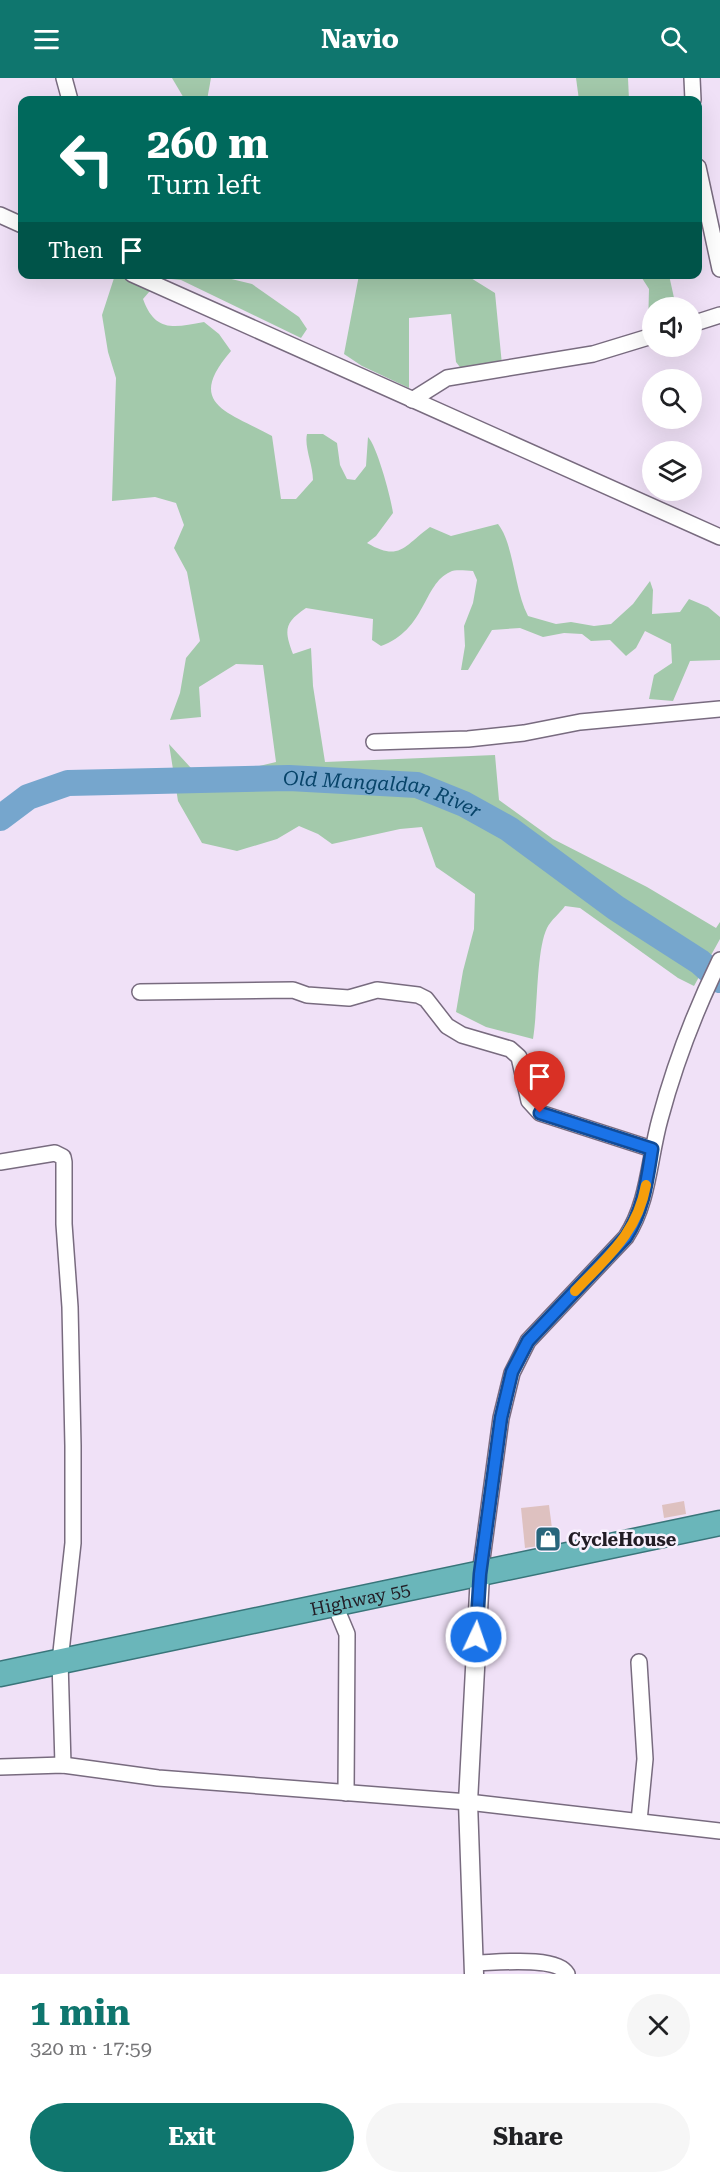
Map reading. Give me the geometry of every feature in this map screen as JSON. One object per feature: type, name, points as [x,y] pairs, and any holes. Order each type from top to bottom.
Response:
[{"type":"highway","name":"Highway 55","points":[[0,1674],[720,1523]]},
{"type":"street","points":[[64,78],[69,96]]},
{"type":"street","points":[[692,78],[693,96]]},
{"type":"street","points":[[702,186],[720,269]]},
{"type":"street","points":[[0,215],[18,223]]},
{"type":"street","points":[[143,279],[720,537]]},
{"type":"street","points":[[702,321],[720,315]]},
{"type":"street","points":[[412,400],[447,378],[593,354],[642,339]]},
{"type":"street","points":[[374,742],[468,739],[524,733],[579,722],[720,709]]},
{"type":"street","points":[[567,1974],[557,1965],[539,1962],[474,1968],[468,1802],[480,1574],[501,1418],[512,1372],[528,1341],[626,1237],[635,1222],[642,1205],[652,1149],[672,1077],[701,1000],[720,960]]},
{"type":"street","points":[[140,992],[293,990],[307,995],[349,998],[377,990],[418,995],[426,999],[447,1026],[462,1035],[510,1049],[519,1057],[529,1101],[540,1113],[652,1149]]},
{"type":"street","points":[[0,1162],[55,1153],[63,1157],[64,1162],[64,1224],[70,1307],[74,1446],[73,1543],[60,1661],[63,1766]]},
{"type":"street","points":[[334,1603],[347,1634],[346,1793]]},
{"type":"street","points":[[639,1662],[645,1759],[639,1821]]},
{"type":"street","points":[[0,1767],[63,1766],[158,1778],[468,1802],[720,1831]]},
{"type":"green space","points":[[172,78],[211,78],[208,96],[183,96]]},
{"type":"green space","points":[[576,78],[628,78],[629,96],[578,96]]},
{"type":"green space","points":[[114,279],[160,279],[143,299],[153,317],[166,325],[174,326],[204,322],[219,334],[231,351],[218,369],[212,384],[212,395],[218,405],[228,413],[272,436],[281,499],[296,499],[313,480],[307,434],[323,434],[337,443],[340,465],[347,479],[355,480],[366,466],[368,437],[372,442],[387,485],[393,513],[376,536],[367,543],[378,549],[395,551],[401,549],[430,527],[451,536],[498,524],[511,555],[523,605],[528,616],[556,624],[571,622],[594,626],[611,624],[633,604],[650,581],[653,590],[652,614],[680,612],[689,599],[708,607],[720,617],[720,660],[690,661],[673,701],[649,699],[654,675],[672,663],[671,644],[645,631],[636,648],[626,656],[610,640],[591,641],[582,634],[564,633],[543,637],[520,628],[492,630],[468,670],[461,670],[465,646],[464,626],[473,603],[477,580],[473,571],[452,571],[441,578],[407,629],[396,639],[381,646],[372,640],[373,619],[306,608],[293,618],[287,633],[293,654],[311,648],[313,686],[325,762],[495,755],[499,800],[553,839],[647,887],[716,928],[720,922],[720,939],[694,986],[678,978],[580,908],[565,906],[549,925],[543,938],[533,1039],[486,1027],[456,1012],[463,971],[474,929],[475,894],[436,867],[422,827],[400,829],[332,844],[318,834],[299,826],[277,839],[237,851],[202,843],[178,801],[169,744],[191,768],[243,770],[276,762],[263,665],[236,664],[199,687],[201,717],[170,720],[180,693],[186,658],[200,641],[187,572],[174,548],[184,525],[176,503],[155,497],[112,501],[116,378],[108,352],[102,315]]},
{"type":"green space","points":[[171,279],[231,279],[252,284],[299,317],[307,329],[301,338],[181,280]]},
{"type":"green space","points":[[358,279],[472,279],[495,293],[503,375],[470,380],[456,362],[451,314],[409,318],[409,388],[362,366],[344,354]]},
{"type":"green space","points":[[643,279],[670,279],[674,297],[649,297],[649,289]]},
{"type":"building","points":[[684,1501],[686,1514],[664,1518],[662,1505]]},
{"type":"building","points":[[549,1505],[554,1544],[525,1548],[521,1508]]},
{"type":"waterway","name":"Old Mangaldan River","points":[[0,818],[28,797],[68,783],[289,778],[417,785],[464,804],[509,829],[616,908],[700,962],[720,980]]},
{"type":"slow traffic","points":[[575,1291],[626,1237],[642,1205],[646,1185]]},
{"type":"place","name":"CycleHouse","points":[[548,1539]]},
{"type":"route","points":[[476,1637],[480,1574],[493,1495],[501,1418],[512,1372],[528,1341],[626,1237],[642,1205],[652,1149],[540,1113]]}]
